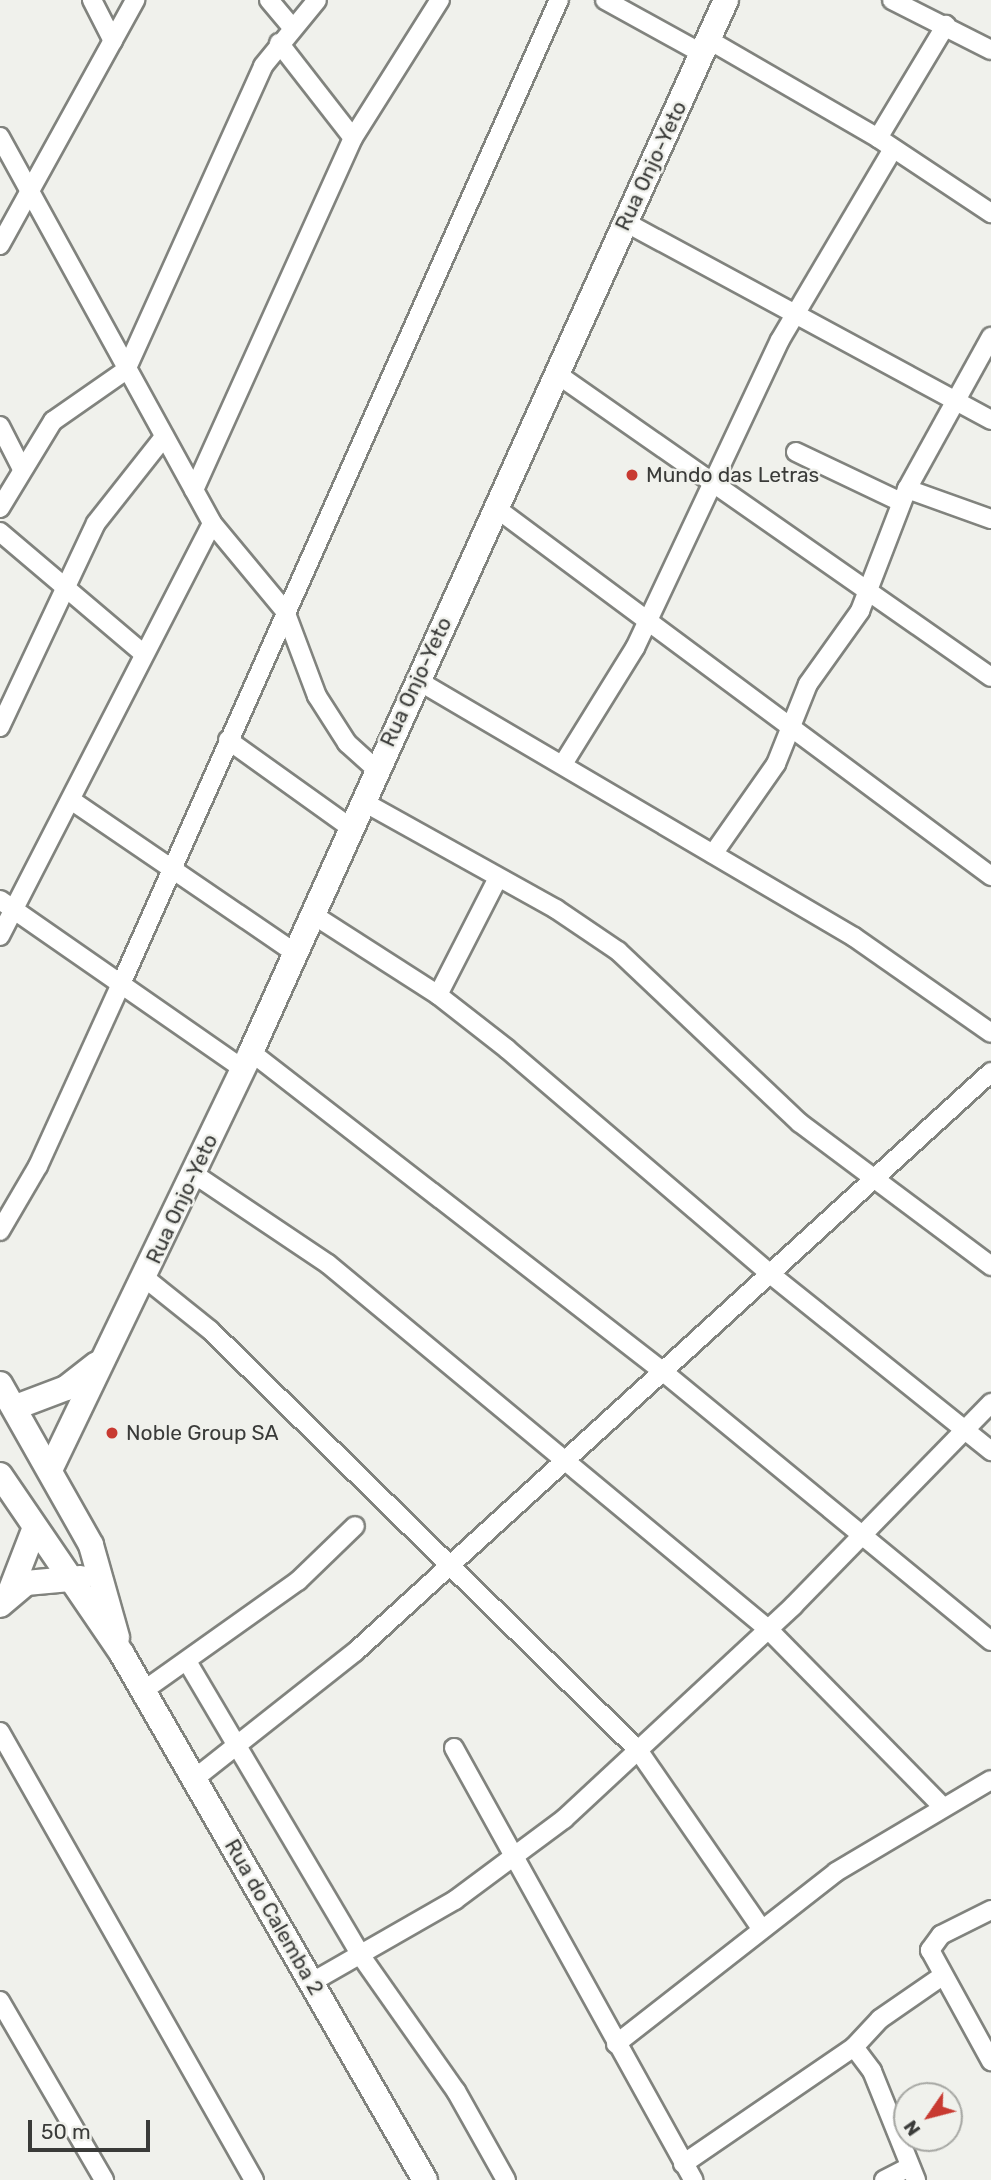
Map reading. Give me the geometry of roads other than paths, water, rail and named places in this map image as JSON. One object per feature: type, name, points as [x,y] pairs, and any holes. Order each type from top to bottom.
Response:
[{"type":"main road","name":"Rua Onjo-Yeto","points":[[50,1470],[100,1362],[145,1278],[247,1060],[376,769],[726,0]]},
{"type":"main road","points":[[16,1407],[66,1388],[100,1362]]},
{"type":"main road","name":"Rua do Calemba 2","points":[[0,1384],[16,1407],[99,1564],[122,1654]]},
{"type":"main road","name":"Rua do Calemba 2","points":[[0,1475],[34,1530],[122,1654],[425,2180]]},
{"type":"main road","points":[[4,1601],[34,1530]]},
{"type":"main road","points":[[4,1601],[26,1583],[72,1582],[99,1564]]},
{"type":"street","points":[[92,0],[113,41]]},
{"type":"street","points":[[0,245],[31,197],[135,0]]},
{"type":"street","points":[[269,0],[292,27]]},
{"type":"street","points":[[0,508],[53,421],[126,370],[221,151],[279,43],[317,0]]},
{"type":"street","points":[[194,490],[353,138],[440,0]]},
{"type":"street","points":[[0,1231],[38,1166],[121,984],[559,0]]},
{"type":"street","points":[[604,0],[706,47],[885,143],[991,213]]},
{"type":"street","points":[[892,0],[991,50]]},
{"type":"street","points":[[563,764],[620,674],[795,315],[946,26]]},
{"type":"street","points":[[279,43],[314,95],[353,138]]},
{"type":"street","points":[[0,137],[212,523],[285,611],[317,696],[347,743],[376,769]]},
{"type":"street","points":[[625,222],[991,420]]},
{"type":"street","points":[[713,854],[776,764],[808,684],[860,611],[904,495],[991,337]]},
{"type":"street","points":[[557,374],[714,480],[991,677]]},
{"type":"street","points":[[0,426],[22,469]]},
{"type":"street","points":[[0,727],[96,523],[164,437]]},
{"type":"street","points":[[796,452],[904,495],[991,519]]},
{"type":"street","points":[[496,508],[645,623],[792,726],[991,876]]},
{"type":"street","points":[[0,936],[6,905],[71,800],[212,523]]},
{"type":"street","points":[[0,532],[144,654]]},
{"type":"street","points":[[417,680],[563,764],[899,966],[991,1033]]},
{"type":"street","points":[[228,740],[351,828]]},
{"type":"street","points":[[71,800],[295,953]]},
{"type":"street","points":[[362,802],[498,878],[618,951],[800,1123],[991,1266]]},
{"type":"street","points":[[438,995],[498,878]]},
{"type":"street","points":[[6,905],[121,984],[247,1060],[661,1370],[991,1641]]},
{"type":"street","points":[[312,914],[438,995],[769,1273],[991,1451]]},
{"type":"street","points":[[194,1779],[238,1746],[451,1565],[661,1370],[991,1072]]},
{"type":"street","points":[[194,1174],[328,1264],[562,1462],[768,1629],[943,1807]]},
{"type":"street","points":[[145,1278],[210,1330],[638,1750],[761,1928]]},
{"type":"street","points":[[312,1982],[361,1956],[516,1858],[638,1750],[768,1629],[991,1403]]},
{"type":"street","points":[[143,1691],[188,1663],[298,1581],[355,1527]]},
{"type":"street","points":[[188,1663],[361,1956],[456,2091],[506,2180]]},
{"type":"street","points":[[0,1732],[254,2180]]},
{"type":"street","points":[[454,1748],[693,2180]]},
{"type":"street","points":[[616,2044],[836,1872],[991,1780]]},
{"type":"street","points":[[991,1910],[932,1943],[942,1976],[991,2061]]},
{"type":"street","points":[[683,2164],[854,2047],[880,2019],[942,1976]]},
{"type":"street","points":[[0,2001],[104,2180]]},
{"type":"street","points":[[854,2047],[872,2071],[913,2174],[884,2180]]},
{"type":"place","name":"Mundo das Letras","points":[[632,475]]},
{"type":"place","name":"Noble Group SA","points":[[112,1433]]}]
